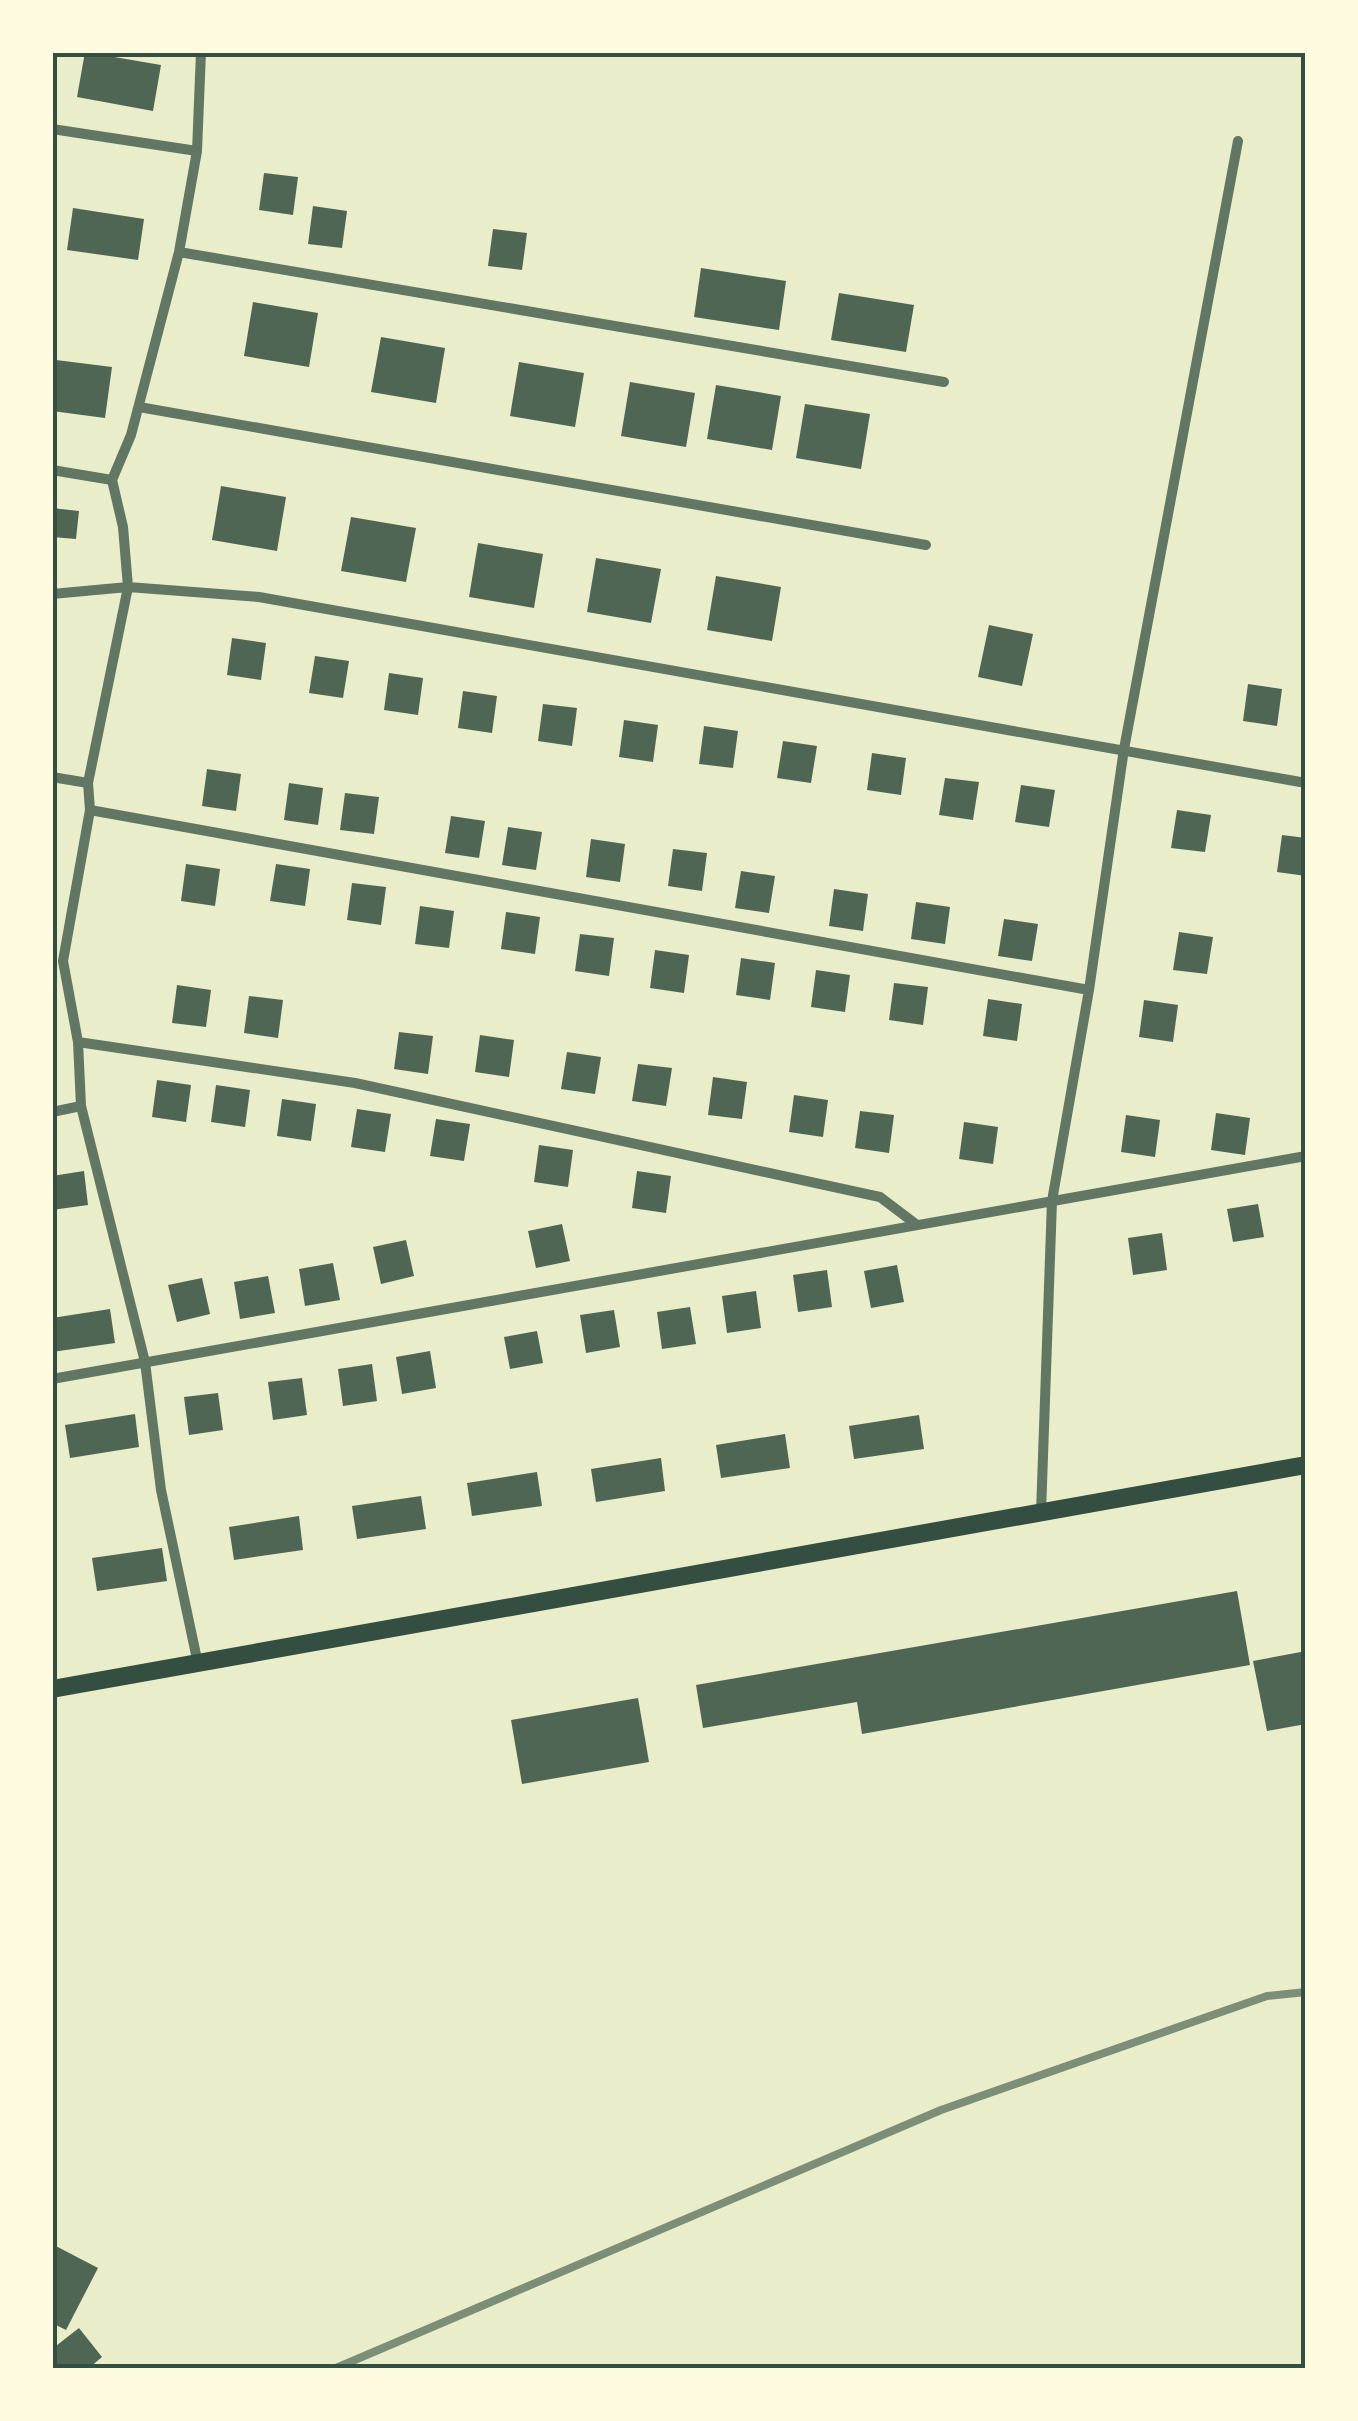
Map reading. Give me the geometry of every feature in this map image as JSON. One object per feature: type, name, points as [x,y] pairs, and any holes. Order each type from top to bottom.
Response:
[{"type":"main road","points":[[52,1689],[1306,1465]]},
{"type":"street","points":[[198,1664],[161,1490],[145,1362],[81,1106],[78,1042],[63,961],[90,810],[88,783],[128,587],[123,526],[112,480],[139,408],[179,252],[197,151],[201,52]]},
{"type":"street","points":[[52,129],[197,151]]},
{"type":"street","points":[[1041,1512],[1052,1201],[1089,990],[1124,749],[1238,141]]},
{"type":"street","points":[[179,252],[944,382]]},
{"type":"street","points":[[139,408],[926,545]]},
{"type":"street","points":[[52,470],[112,480]]},
{"type":"street","points":[[52,594],[128,587],[259,597],[1306,783]]},
{"type":"street","points":[[52,776],[88,783]]},
{"type":"street","points":[[90,810],[1089,990]]},
{"type":"street","points":[[78,1042],[356,1083],[880,1197],[917,1225]]},
{"type":"street","points":[[52,1112],[81,1106]]},
{"type":"street","points":[[52,1379],[1306,1156]]},
{"type":"building","points":[[85,52],[161,65],[153,111],[77,97]]},
{"type":"building","points":[[264,173],[298,177],[293,215],[259,210]]},
{"type":"building","points":[[313,206],[347,211],[342,248],[308,244]]},
{"type":"building","points":[[73,208],[144,219],[138,260],[67,250]]},
{"type":"building","points":[[493,229],[527,233],[522,270],[488,266]]},
{"type":"building","points":[[701,268],[786,281],[779,330],[694,317]]},
{"type":"building","points":[[839,293],[914,305],[906,352],[831,340]]},
{"type":"building","points":[[253,302],[318,313],[309,367],[244,356]]},
{"type":"building","points":[[381,337],[445,348],[436,403],[371,392]]},
{"type":"building","points":[[56,360],[112,367],[105,418],[52,411]]},
{"type":"building","points":[[519,362],[584,373],[575,427],[510,416]]},
{"type":"building","points":[[630,382],[695,393],[686,447],[621,436]]},
{"type":"building","points":[[716,385],[781,396],[772,450],[707,439]]},
{"type":"building","points":[[805,404],[870,414],[861,469],[796,458]]},
{"type":"building","points":[[221,486],[286,497],[277,551],[212,540]]},
{"type":"building","points":[[52,508],[79,511],[76,539],[52,537]]},
{"type":"building","points":[[351,517],[416,528],[406,582],[341,571]]},
{"type":"building","points":[[478,543],[543,554],[534,608],[469,597]]},
{"type":"building","points":[[596,558],[661,569],[651,623],[587,612]]},
{"type":"building","points":[[716,576],[781,587],[772,641],[707,630]]},
{"type":"building","points":[[989,625],[1033,634],[1022,686],[978,677]]},
{"type":"building","points":[[232,638],[266,643],[261,680],[227,675]]},
{"type":"building","points":[[315,656],[349,661],[343,698],[309,693]]},
{"type":"building","points":[[389,673],[423,678],[418,715],[384,710]]},
{"type":"building","points":[[1248,684],[1282,689],[1277,726],[1243,721]]},
{"type":"building","points":[[463,691],[497,696],[492,733],[458,728]]},
{"type":"building","points":[[543,704],[577,708],[572,746],[538,741]]},
{"type":"building","points":[[624,720],[658,725],[653,762],[619,757]]},
{"type":"building","points":[[704,726],[738,731],[733,768],[699,764]]},
{"type":"building","points":[[783,741],[817,746],[811,783],[777,778]]},
{"type":"building","points":[[872,753],[906,758],[901,795],[867,790]]},
{"type":"building","points":[[207,769],[241,774],[236,811],[202,806]]},
{"type":"building","points":[[945,778],[979,782],[973,820],[939,815]]},
{"type":"building","points":[[289,783],[323,788],[318,825],[284,820]]},
{"type":"building","points":[[1021,785],[1055,790],[1049,827],[1015,822]]},
{"type":"building","points":[[345,793],[379,797],[374,834],[340,830]]},
{"type":"building","points":[[1177,810],[1211,815],[1205,852],[1171,848]]},
{"type":"building","points":[[451,816],[485,821],[479,858],[445,853]]},
{"type":"building","points":[[508,827],[542,832],[536,870],[502,865]]},
{"type":"building","points":[[1282,835],[1306,838],[1306,876],[1277,872]]},
{"type":"building","points":[[591,839],[625,844],[620,882],[586,877]]},
{"type":"building","points":[[673,849],[707,853],[702,891],[668,886]]},
{"type":"building","points":[[186,864],[220,869],[215,906],[181,901]]},
{"type":"building","points":[[276,864],[310,869],[305,906],[270,901]]},
{"type":"building","points":[[741,871],[775,876],[769,913],[735,908]]},
{"type":"building","points":[[352,883],[386,887],[381,925],[347,920]]},
{"type":"building","points":[[834,889],[868,894],[863,931],[829,926]]},
{"type":"building","points":[[916,902],[950,907],[945,944],[911,939]]},
{"type":"building","points":[[420,906],[454,911],[449,948],[415,944]]},
{"type":"building","points":[[506,912],[540,917],[535,954],[501,949]]},
{"type":"building","points":[[1004,919],[1038,924],[1032,961],[998,956]]},
{"type":"building","points":[[1179,932],[1213,937],[1207,974],[1173,970]]},
{"type":"building","points":[[580,934],[614,938],[609,976],[575,971]]},
{"type":"building","points":[[655,950],[689,955],[684,993],[650,988]]},
{"type":"building","points":[[741,958],[775,963],[770,1000],[736,995]]},
{"type":"building","points":[[816,970],[850,975],[845,1012],[811,1007]]},
{"type":"building","points":[[894,983],[928,987],[923,1025],[889,1020]]},
{"type":"building","points":[[177,985],[211,990],[206,1027],[172,1023]]},
{"type":"building","points":[[249,996],[283,1000],[278,1038],[244,1033]]},
{"type":"building","points":[[988,999],[1022,1004],[1017,1041],[983,1036]]},
{"type":"building","points":[[1144,1000],[1178,1005],[1173,1042],[1139,1037]]},
{"type":"building","points":[[399,1032],[433,1036],[428,1074],[394,1069]]},
{"type":"building","points":[[480,1035],[514,1040],[509,1077],[475,1072]]},
{"type":"building","points":[[567,1052],[601,1057],[595,1094],[561,1089]]},
{"type":"building","points":[[638,1064],[672,1068],[666,1106],[632,1101]]},
{"type":"building","points":[[713,1077],[747,1082],[742,1119],[708,1115]]},
{"type":"building","points":[[157,1080],[191,1085],[186,1122],[152,1117]]},
{"type":"building","points":[[216,1085],[250,1090],[245,1127],[211,1122]]},
{"type":"building","points":[[794,1095],[828,1100],[823,1137],[789,1132]]},
{"type":"building","points":[[282,1099],[316,1104],[311,1141],[277,1136]]},
{"type":"building","points":[[357,1109],[391,1114],[385,1152],[351,1147]]},
{"type":"building","points":[[860,1111],[894,1115],[889,1153],[855,1148]]},
{"type":"building","points":[[1216,1113],[1250,1118],[1245,1155],[1211,1150]]},
{"type":"building","points":[[1126,1115],[1160,1120],[1155,1157],[1121,1152]]},
{"type":"building","points":[[436,1119],[470,1124],[464,1161],[430,1156]]},
{"type":"building","points":[[964,1122],[998,1127],[993,1164],[959,1159]]},
{"type":"building","points":[[539,1145],[573,1150],[568,1187],[534,1182]]},
{"type":"building","points":[[84,1171],[88,1205],[52,1210],[52,1176]]},
{"type":"building","points":[[637,1171],[671,1176],[666,1213],[632,1208]]},
{"type":"building","points":[[1258,1204],[1264,1237],[1233,1242],[1227,1209]]},
{"type":"building","points":[[562,1224],[570,1261],[536,1268],[528,1231]]},
{"type":"building","points":[[1162,1233],[1167,1270],[1133,1275],[1128,1238]]},
{"type":"building","points":[[406,1240],[414,1276],[381,1284],[373,1247]]},
{"type":"building","points":[[333,1263],[340,1300],[305,1306],[299,1269]]},
{"type":"building","points":[[897,1265],[904,1302],[871,1308],[864,1271]]},
{"type":"building","points":[[827,1270],[832,1307],[798,1312],[793,1275]]},
{"type":"building","points":[[268,1276],[275,1313],[240,1319],[234,1282]]},
{"type":"building","points":[[202,1278],[210,1314],[177,1322],[168,1285]]},
{"type":"building","points":[[756,1291],[761,1328],[727,1333],[722,1296]]},
{"type":"building","points":[[690,1307],[696,1344],[662,1349],[657,1312]]},
{"type":"building","points":[[110,1309],[115,1343],[52,1352],[52,1318]]},
{"type":"building","points":[[614,1310],[620,1347],[586,1353],[580,1315]]},
{"type":"building","points":[[537,1331],[543,1363],[510,1369],[504,1337]]},
{"type":"building","points":[[430,1351],[436,1388],[402,1394],[396,1357]]},
{"type":"building","points":[[372,1364],[377,1401],[343,1406],[338,1369]]},
{"type":"building","points":[[302,1378],[307,1415],[273,1420],[268,1382]]},
{"type":"building","points":[[218,1393],[223,1430],[189,1435],[184,1397]]},
{"type":"building","points":[[135,1414],[139,1447],[70,1458],[65,1425]]},
{"type":"building","points":[[919,1415],[924,1449],[854,1459],[849,1426]]},
{"type":"building","points":[[785,1434],[790,1468],[721,1478],[716,1445]]},
{"type":"building","points":[[661,1458],[665,1491],[596,1502],[591,1469]]},
{"type":"building","points":[[537,1472],[542,1506],[472,1516],[467,1483]]},
{"type":"building","points":[[421,1496],[426,1529],[357,1539],[352,1506]]},
{"type":"building","points":[[299,1516],[303,1550],[234,1560],[229,1527]]},
{"type":"building","points":[[162,1548],[167,1581],[97,1591],[92,1558]]},
{"type":"building","points":[[1237,1591],[1250,1665],[862,1734],[857,1702],[703,1728],[696,1685]]},
{"type":"building","points":[[1306,1651],[1306,1724],[1267,1731],[1253,1661]]},
{"type":"building","points":[[638,1698],[649,1762],[522,1784],[511,1720]]},
{"type":"building","points":[[52,2244],[98,2268],[66,2330],[52,2323]]},
{"type":"building","points":[[79,2328],[102,2357],[89,2368],[52,2368],[52,2349]]},
{"type":"railway","points":[[336,2368],[941,2110],[1267,1996],[1306,1992]]}]
